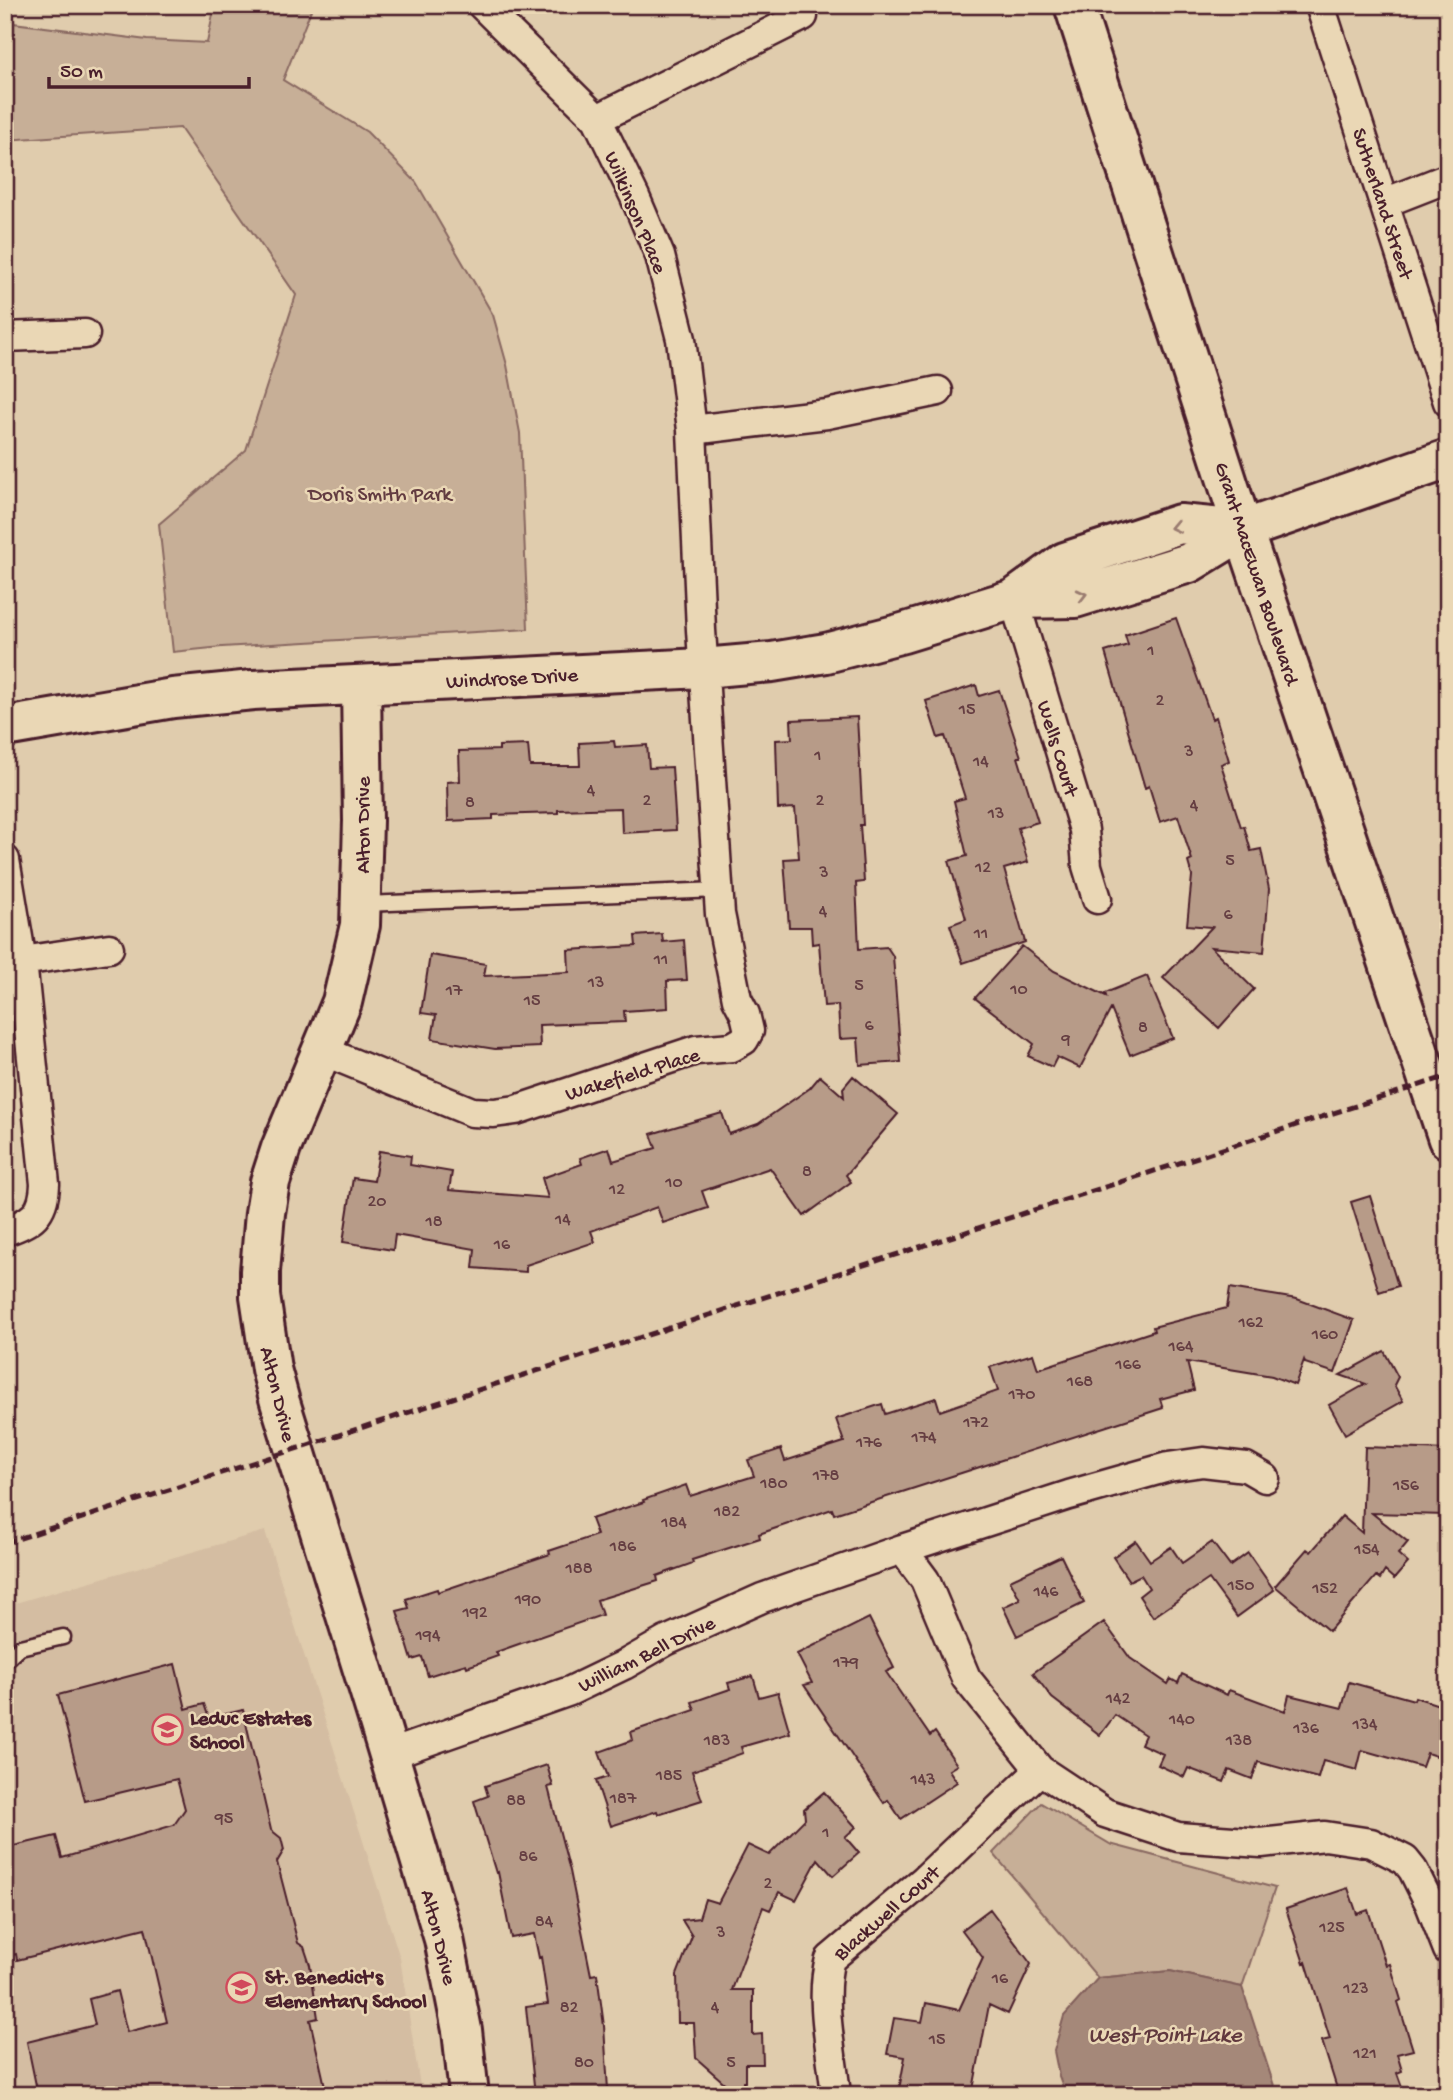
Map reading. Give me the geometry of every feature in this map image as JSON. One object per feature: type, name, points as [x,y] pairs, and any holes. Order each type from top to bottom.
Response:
[{"type":"street","name":"Wilkinson Place","points":[[482,5],[597,119],[660,256],[681,339],[692,430],[703,668]]},
{"type":"street","name":"Grant MacEwan Boulevard","points":[[1074,5],[1242,530],[1448,1139]]},
{"type":"street","name":"Sutherland Street","points":[[1320,5],[1448,402]]},
{"type":"street","points":[[597,119],[803,16]]},
{"type":"street","points":[[1384,203],[1448,178]]},
{"type":"street","points":[[5,337],[85,334]]},
{"type":"street","points":[[692,430],[827,414],[938,391]]},
{"type":"street","points":[[1242,530],[1448,459]]},
{"type":"street","name":"Windrose Drive","points":[[5,727],[173,698],[253,690],[703,668],[772,662],[826,653],[903,633],[1014,599],[1065,562],[1180,524],[1242,530]]},
{"type":"street","name":"Wells Court","points":[[1014,599],[1084,830],[1087,866],[1097,899]]},
{"type":"street","name":"Wakefield Place","points":[[323,1051],[472,1112],[494,1113],[516,1110],[696,1050],[732,1047],[744,1040],[749,1031],[745,1014],[737,999],[720,914],[703,668]]},
{"type":"street","name":"Alton Drive","points":[[360,685],[363,821],[359,925],[342,1002],[281,1148],[270,1182],[261,1244],[260,1296],[271,1369],[280,1402],[443,1939],[462,2031],[469,2095]]},
{"type":"street","points":[[5,860],[22,961],[45,1184],[45,1199],[37,1214],[25,1225],[5,1231]]},
{"type":"street","points":[[22,961],[109,948]]},
{"type":"street","name":"William Bell Drive","points":[[388,1755],[570,1691],[625,1665],[666,1641],[762,1598],[1069,1495],[1168,1467],[1203,1462],[1247,1467],[1265,1478]]},
{"type":"street","points":[[902,1549],[925,1580],[966,1678],[1040,1770],[1105,1813],[1178,1837],[1261,1843],[1325,1836],[1371,1843],[1405,1860],[1413,1870],[1448,1950]]},
{"type":"street","name":"Blackwell Court","points":[[835,2095],[825,1975],[830,1959],[924,1880],[1040,1770]]},
{"type":"lane","points":[[361,904],[719,890]]},
{"type":"lane","points":[[5,1661],[20,1647],[63,1637]]},
{"type":"shaded area","name":"Leduc Estates School","points":[[265,1531],[400,1958],[420,2086],[419,2095],[11,2095],[5,2077],[5,1606]]},
{"type":"green space","name":"Doris Smith Park","points":[[215,5],[313,5],[283,80],[367,132],[416,182],[493,315],[507,365],[520,433],[528,629],[173,652],[159,524],[246,450],[296,295],[180,128],[5,140],[5,22],[147,40],[207,43]]},
{"type":"green space","points":[[1041,1803],[1110,1844],[1275,1888],[1242,1987],[1170,1971],[1098,1978],[993,1853]]},
{"type":"water","name":"West Point Lake","points":[[1170,1971],[1242,1987],[1277,2095],[1066,2095],[1054,2051],[1064,2016],[1098,1978]]},
{"type":"building","points":[[1176,618],[1212,719],[1216,717],[1229,761],[1221,764],[1241,827],[1244,826],[1251,851],[1261,849],[1269,889],[1264,952],[1211,947],[1254,989],[1219,1028],[1163,978],[1212,927],[1187,925],[1192,876],[1188,862],[1192,860],[1178,816],[1160,822],[1149,786],[1145,788],[1105,652],[1128,645],[1125,635]]},
{"type":"building","points":[[976,685],[979,696],[999,690],[1021,757],[1018,757],[1038,822],[1018,828],[1028,862],[1004,869],[1025,942],[963,963],[950,925],[966,919],[949,861],[967,856],[954,801],[965,798],[945,736],[938,738],[926,701]]},
{"type":"building","points":[[857,717],[864,882],[856,883],[859,949],[887,947],[893,956],[901,1062],[860,1065],[858,1038],[840,1039],[838,1005],[824,1006],[819,943],[812,944],[811,927],[789,927],[784,859],[799,858],[795,808],[778,809],[776,740],[792,739],[791,720]]},
{"type":"building","points":[[614,741],[615,747],[647,745],[649,768],[672,767],[676,830],[622,833],[621,808],[558,810],[558,813],[493,815],[493,819],[448,821],[447,782],[460,781],[459,751],[499,750],[499,746],[528,745],[530,766],[580,766],[579,743]]},
{"type":"building","points":[[662,934],[663,942],[684,940],[687,980],[667,981],[668,1008],[624,1011],[625,1022],[539,1025],[540,1047],[495,1049],[432,1039],[436,1015],[421,1013],[430,955],[486,964],[484,976],[569,972],[568,950],[636,946],[635,936]]},
{"type":"building","points":[[1022,946],[1054,971],[1106,996],[1105,993],[1147,976],[1173,1038],[1130,1055],[1111,1009],[1080,1068],[1057,1057],[1052,1067],[1028,1056],[1034,1044],[975,998]]},
{"type":"building","points":[[820,1076],[844,1097],[843,1088],[853,1076],[898,1114],[846,1175],[851,1182],[804,1216],[770,1168],[702,1191],[708,1208],[663,1223],[657,1207],[591,1231],[595,1242],[526,1265],[526,1272],[473,1268],[475,1249],[395,1235],[393,1250],[343,1242],[353,1178],[374,1181],[379,1151],[411,1156],[410,1165],[452,1172],[449,1190],[548,1198],[542,1178],[582,1164],[580,1158],[609,1148],[613,1161],[656,1148],[651,1134],[722,1113],[729,1134],[758,1124],[810,1088]]},
{"type":"building","points":[[1370,1196],[1398,1286],[1379,1292],[1351,1202]]},
{"type":"building","points":[[1230,1288],[1297,1299],[1354,1320],[1335,1373],[1305,1363],[1304,1360],[1295,1385],[1272,1376],[1187,1362],[1194,1390],[1160,1399],[1163,1408],[834,1514],[832,1509],[759,1534],[760,1538],[692,1560],[693,1563],[657,1576],[658,1581],[597,1600],[602,1615],[496,1652],[498,1656],[467,1667],[466,1664],[428,1676],[422,1657],[412,1660],[397,1611],[409,1608],[406,1599],[437,1589],[438,1592],[597,1535],[591,1519],[644,1502],[643,1500],[686,1485],[690,1496],[754,1476],[748,1460],[781,1449],[785,1461],[844,1442],[836,1419],[882,1404],[885,1414],[936,1398],[940,1411],[998,1391],[990,1367],[1033,1354],[1038,1369],[1154,1331],[1153,1327],[1227,1308]]},
{"type":"building","points":[[1384,1351],[1398,1377],[1394,1385],[1403,1401],[1345,1434],[1329,1405],[1366,1384],[1340,1375]]},
{"type":"building","points":[[1365,1447],[1448,1450],[1446,1515],[1372,1513],[1408,1542],[1398,1554],[1408,1563],[1394,1579],[1385,1571],[1380,1579],[1376,1576],[1329,1631],[1275,1586],[1307,1549],[1311,1552],[1342,1516],[1362,1533]]},
{"type":"building","points":[[1136,1541],[1150,1561],[1171,1547],[1182,1563],[1212,1542],[1230,1566],[1248,1553],[1274,1590],[1237,1617],[1209,1579],[1153,1617],[1139,1596],[1149,1588],[1141,1575],[1129,1581],[1113,1557]]},
{"type":"building","points":[[1061,1556],[1084,1603],[1017,1636],[1003,1607],[1020,1599],[1010,1580]]},
{"type":"building","points":[[869,1618],[894,1668],[886,1672],[930,1736],[935,1732],[957,1765],[949,1770],[957,1782],[901,1819],[888,1800],[884,1803],[804,1685],[812,1683],[797,1654]]},
{"type":"building","points":[[1104,1622],[1130,1658],[1168,1684],[1171,1679],[1178,1683],[1182,1674],[1227,1695],[1229,1690],[1285,1711],[1289,1695],[1342,1708],[1349,1682],[1414,1700],[1415,1697],[1448,1708],[1448,1760],[1427,1753],[1422,1767],[1362,1750],[1357,1770],[1323,1761],[1318,1778],[1258,1762],[1252,1779],[1229,1770],[1224,1782],[1188,1768],[1184,1777],[1158,1765],[1163,1754],[1141,1744],[1145,1735],[1115,1715],[1100,1735],[1052,1698],[1033,1673]]},
{"type":"building","points":[[175,1664],[186,1709],[204,1704],[209,1718],[243,1710],[271,1830],[281,1838],[284,1850],[277,1862],[298,1943],[304,1947],[310,1965],[318,2018],[310,2020],[327,2095],[38,2095],[27,2042],[95,2025],[89,1999],[117,1991],[127,2032],[167,2022],[145,1928],[17,1960],[16,1954],[5,1957],[5,1848],[56,1836],[62,1858],[174,1825],[185,1809],[177,1779],[85,1801],[58,1695]]},
{"type":"building","points":[[753,1676],[759,1697],[778,1692],[790,1733],[741,1747],[743,1753],[692,1771],[702,1800],[611,1826],[596,1781],[608,1777],[599,1752],[633,1740],[631,1732],[695,1710],[692,1702],[730,1689],[728,1683]]},
{"type":"building","points":[[547,1765],[553,1786],[548,1787],[570,1871],[591,1975],[597,1974],[604,2026],[608,2090],[569,2095],[535,2095],[526,2007],[548,2004],[541,1957],[539,1958],[534,1934],[511,1938],[498,1872],[496,1873],[474,1801],[488,1796],[485,1786]]},
{"type":"building","points":[[824,1792],[856,1827],[845,1837],[859,1853],[833,1876],[818,1859],[796,1900],[779,1892],[770,1910],[763,1907],[732,1990],[753,1990],[753,2035],[762,2034],[763,2064],[745,2064],[744,2095],[738,2095],[696,2058],[694,2023],[678,2023],[677,1975],[692,1936],[682,1920],[699,1918],[705,1899],[718,1903],[748,1845],[769,1855],[805,1819],[804,1809]]},
{"type":"building","points":[[1348,1888],[1357,1914],[1368,1910],[1401,2000],[1398,2002],[1413,2050],[1397,2054],[1402,2071],[1397,2073],[1405,2095],[1339,2095],[1322,2041],[1330,2039],[1286,1909]]},
{"type":"building","points":[[990,1909],[1031,1964],[1008,2014],[989,2005],[972,2095],[898,2095],[905,2057],[887,2054],[894,2018],[922,2022],[926,2003],[959,2010],[983,1958],[962,1930]]},
{"type":"railway","points":[[5,1543],[1448,1076]]},
{"type":"place","name":"Leduc Estates School","points":[[167,1729]]},
{"type":"place","name":"St. Benedict's Elementary School","points":[[242,1988]]}]
